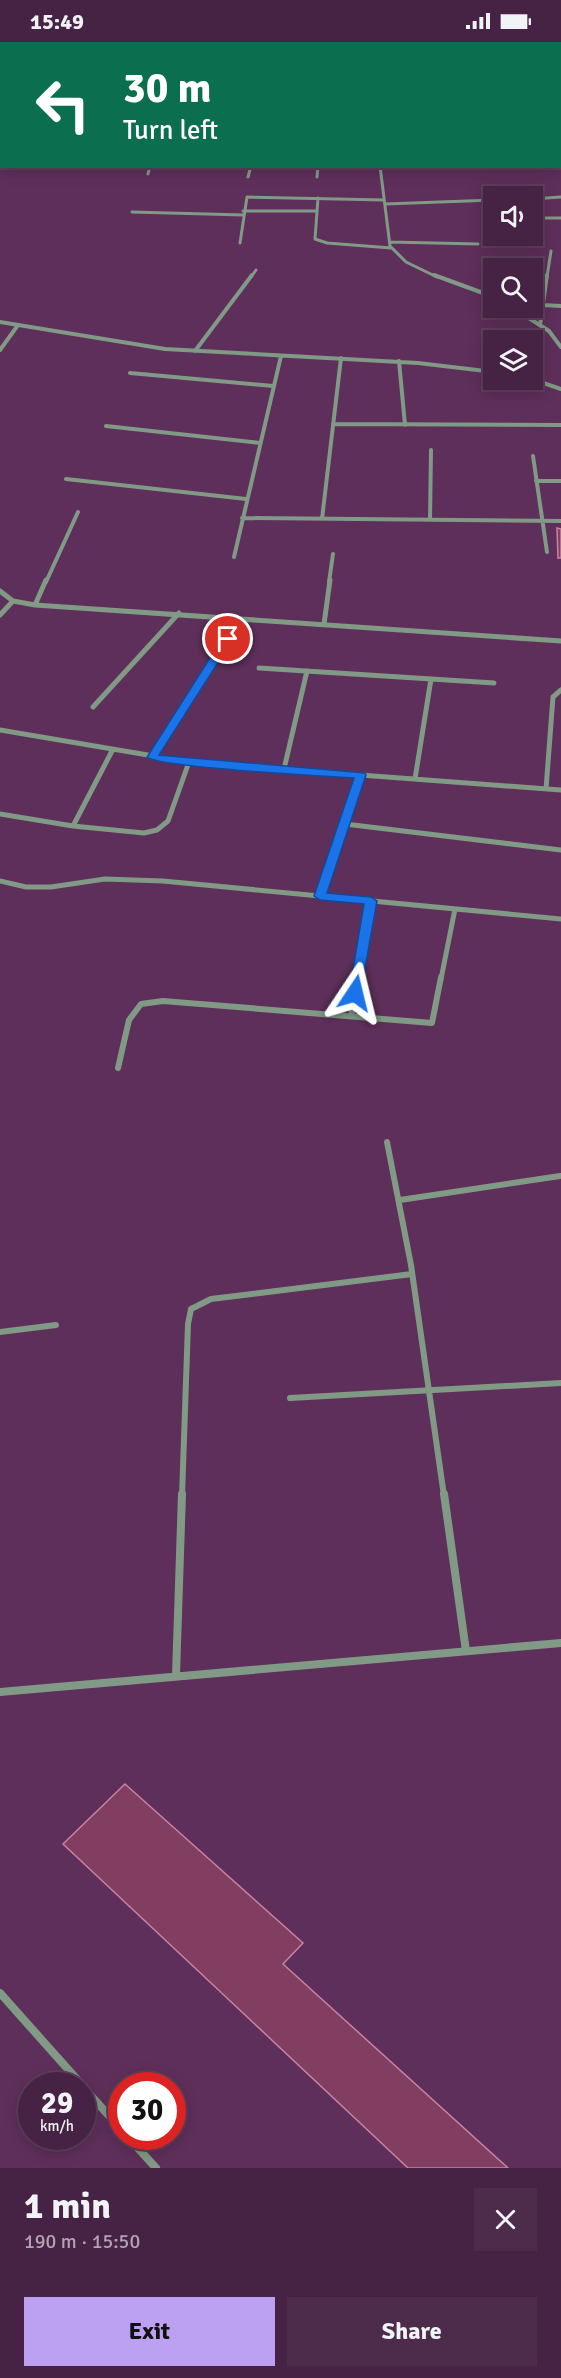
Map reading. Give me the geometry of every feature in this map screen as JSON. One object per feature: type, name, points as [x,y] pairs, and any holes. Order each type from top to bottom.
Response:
[{"type":"street","points":[[148,174],[150,168]]},
{"type":"street","points":[[248,177],[250,168]]},
{"type":"street","points":[[317,177],[318,168]]},
{"type":"street","points":[[380,168],[390,248]]},
{"type":"street","points":[[240,243],[247,197],[385,202],[483,200]]},
{"type":"street","points":[[543,198],[561,197]]},
{"type":"street","points":[[318,198],[315,211],[315,239],[320,242],[390,248],[406,262],[483,293]]},
{"type":"street","points":[[132,212],[315,211]]},
{"type":"street","points":[[543,219],[561,218]]},
{"type":"street","points":[[390,242],[477,244]]},
{"type":"street","points":[[551,251],[543,305],[561,306]]},
{"type":"street","points":[[195,351],[256,270]]},
{"type":"street","points":[[529,318],[549,331],[561,347]]},
{"type":"street","points":[[540,325],[541,318]]},
{"type":"street","points":[[0,322],[132,344],[195,351],[399,361],[483,371]]},
{"type":"street","points":[[0,350],[18,325]]},
{"type":"street","points":[[234,557],[246,499],[282,356]]},
{"type":"street","points":[[322,519],[341,358]]},
{"type":"street","points":[[399,361],[405,425]]},
{"type":"street","points":[[130,373],[273,386]]},
{"type":"street","points":[[543,383],[561,389]]},
{"type":"street","points":[[333,424],[561,425]]},
{"type":"street","points":[[106,426],[260,443]]},
{"type":"street","points":[[430,520],[431,450]]},
{"type":"street","points":[[533,456],[547,552]]},
{"type":"street","points":[[66,479],[246,499]]},
{"type":"street","points":[[536,481],[561,481]]},
{"type":"street","points":[[35,604],[78,512]]},
{"type":"street","points":[[242,518],[561,520]]},
{"type":"street","points":[[324,624],[333,554]]},
{"type":"street","points":[[0,591],[13,601],[35,604],[561,641]]},
{"type":"street","points":[[0,615],[13,601]]},
{"type":"street","points":[[93,707],[179,613]]},
{"type":"street","points":[[152,757],[228,639]]},
{"type":"street","points":[[259,668],[494,683]]},
{"type":"street","points":[[284,769],[307,671]]},
{"type":"street","points":[[415,779],[431,679]]},
{"type":"street","points":[[546,789],[553,698],[561,690]]},
{"type":"street","points":[[0,730],[112,751],[189,762],[561,790]]},
{"type":"street","points":[[73,826],[112,751]]},
{"type":"street","points":[[0,814],[73,826],[144,833],[157,830],[168,821],[189,762]]},
{"type":"street","points":[[320,896],[361,775]]},
{"type":"street","points":[[345,824],[561,850]]},
{"type":"street","points":[[0,881],[35,887],[105,879],[151,881],[561,919]]},
{"type":"street","points":[[351,1016],[371,901]]},
{"type":"street","points":[[118,1068],[129,1020],[141,1004],[163,1001],[432,1023],[455,909]]},
{"type":"street","points":[[387,1142],[400,1200],[412,1274],[466,1651]]},
{"type":"street","points":[[400,1200],[560,1176]]},
{"type":"street","points":[[176,1675],[188,1324],[191,1309],[211,1299],[412,1274]]},
{"type":"street","points":[[0,1332],[56,1325]]},
{"type":"street","points":[[290,1398],[561,1383]]},
{"type":"street","points":[[0,1692],[561,1643]]},
{"type":"street","points":[[0,1993],[70,2072]]},
{"type":"street","points":[[96,2101],[108,2114]]},
{"type":"street","points":[[140,2150],[156,2168]]},
{"type":"building","points":[[557,528],[561,529],[561,558],[558,558]]},
{"type":"building","points":[[125,1784],[303,1943],[283,1964],[508,2168],[408,2168],[63,1844]]},
{"type":"route","points":[[228,639],[152,757],[189,762],[361,775],[320,896],[371,901],[355,993]]}]
